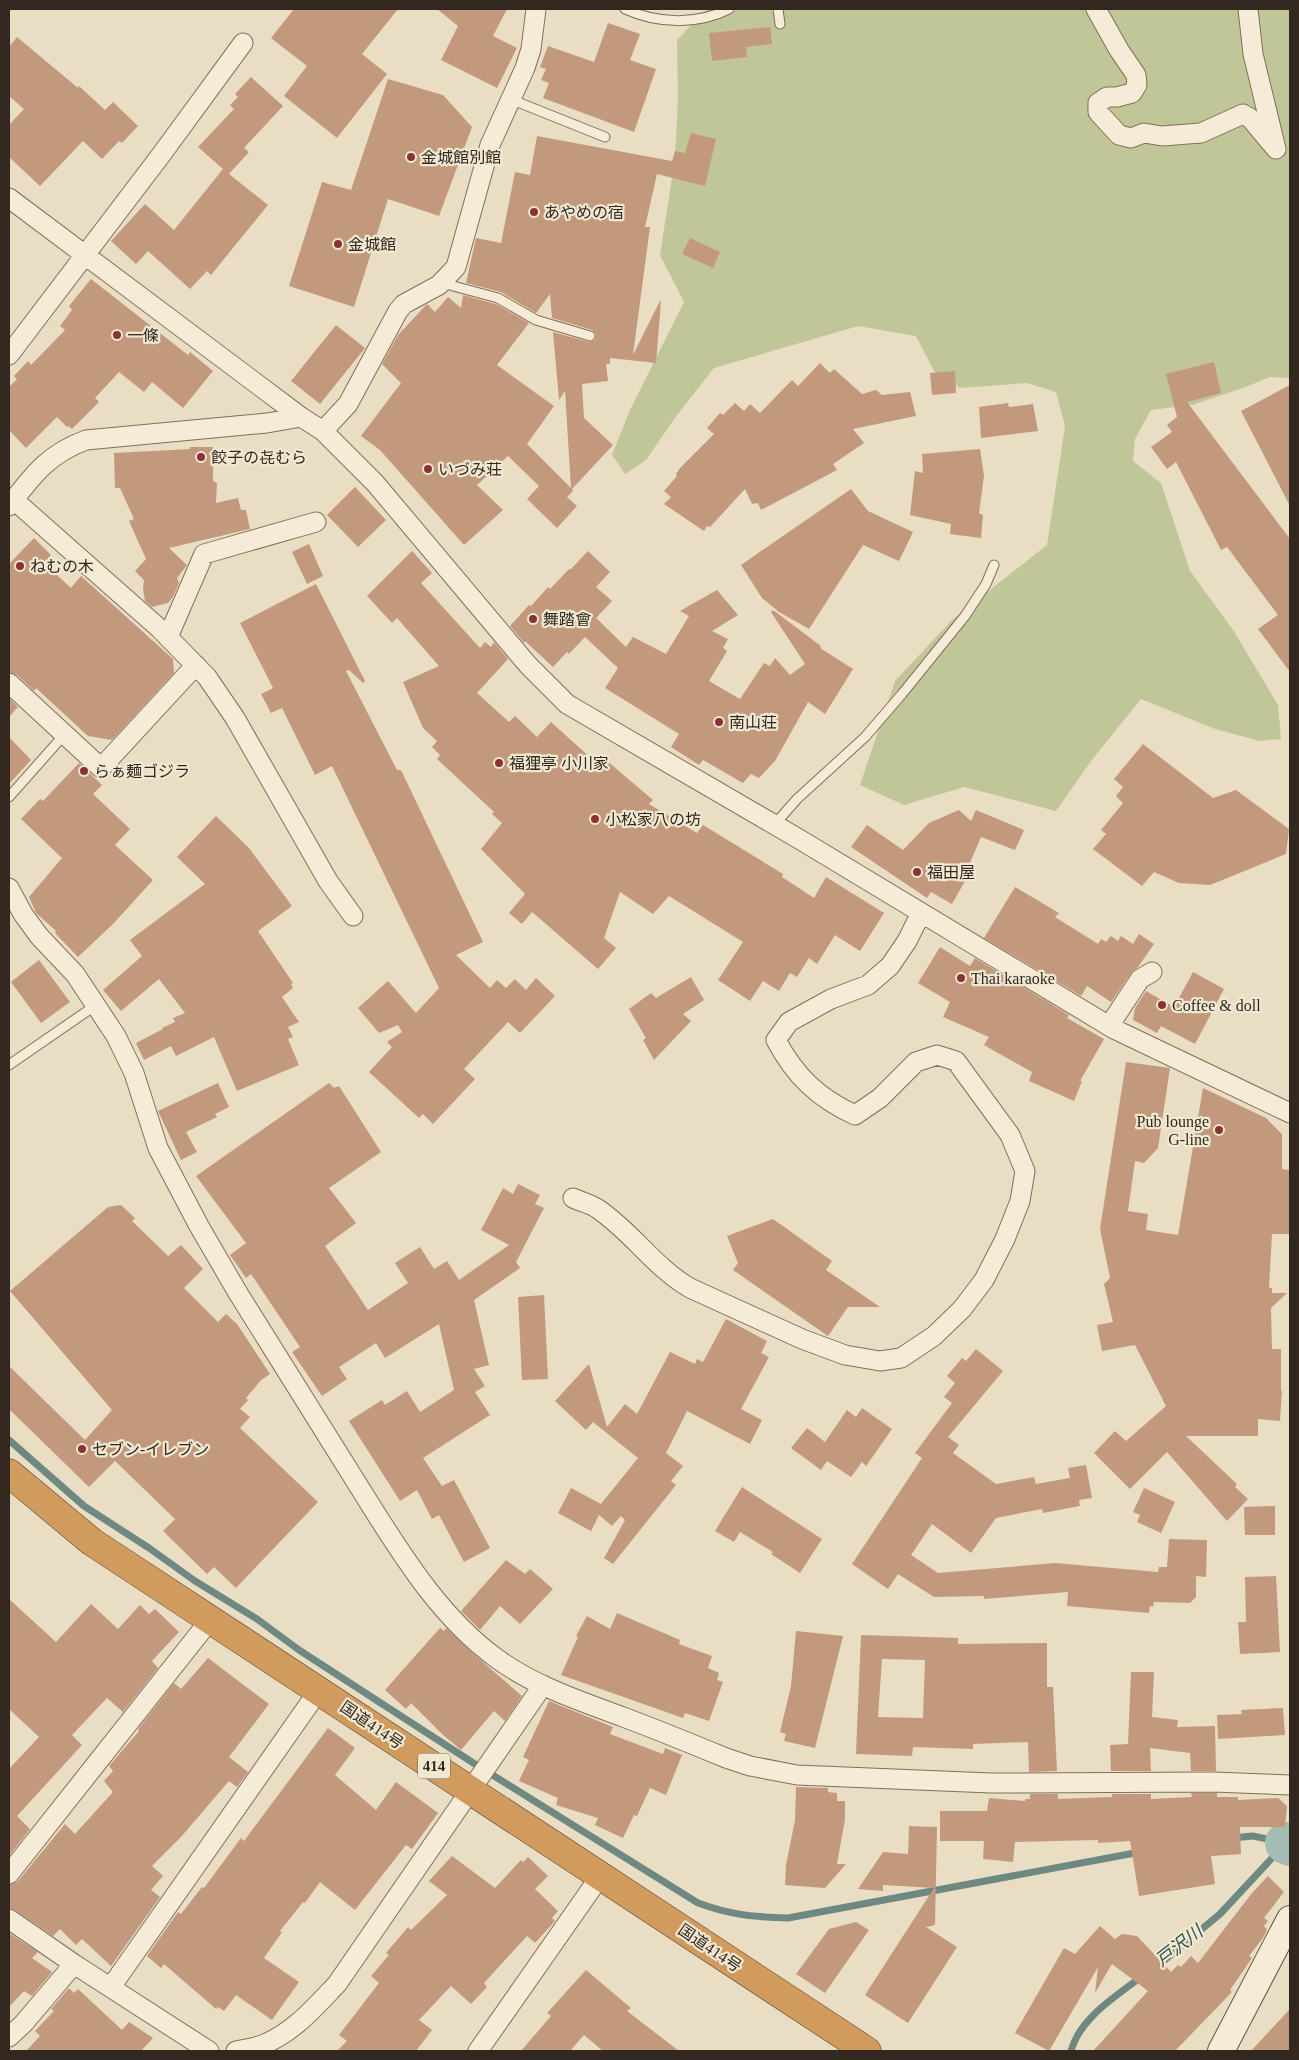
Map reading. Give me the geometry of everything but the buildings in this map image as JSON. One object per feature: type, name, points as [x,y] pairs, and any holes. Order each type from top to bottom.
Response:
[{"type":"highway","name":"国道414号","points":[[9,1473],[92,1542],[319,1690],[474,1787],[601,1875],[867,2051]]},
{"type":"main road","points":[[1221,2051],[1290,1919]]},
{"type":"street","points":[[323,431],[348,404],[398,311],[404,304],[442,283],[456,267],[490,144],[525,68],[531,49],[536,9]]},
{"type":"street","points":[[1096,9],[1119,50],[1136,75],[1137,85],[1132,93],[1117,97],[1107,97],[1098,103],[1098,112],[1119,135],[1131,138],[1144,133],[1162,136],[1201,133],[1243,114],[1250,118],[1276,149],[1253,54],[1248,9]]},
{"type":"street","points":[[9,355],[243,43]]},
{"type":"street","points":[[9,198],[84,256],[301,417],[323,431],[375,483],[528,666],[567,704],[774,824],[1109,1026],[1290,1113]]},
{"type":"street","points":[[301,417],[267,423],[86,440],[53,456],[32,477],[11,503],[168,637],[216,688],[328,881],[353,916]]},
{"type":"street","points":[[168,637],[204,554],[316,522]]},
{"type":"street","points":[[9,683],[101,768],[196,665]]},
{"type":"street","points":[[9,888],[23,914],[34,929],[75,974],[116,1036],[134,1073],[158,1148],[199,1226],[238,1293],[390,1537],[444,1608],[468,1635],[496,1658],[527,1678],[543,1685],[726,1758],[750,1766],[797,1775],[992,1783],[1213,1782],[1290,1784]]},
{"type":"street","points":[[573,1198],[597,1208],[672,1278],[802,1339],[836,1352],[880,1361],[901,1358],[934,1336],[962,1309],[984,1280],[1005,1239],[1020,1201],[1025,1171],[1010,1135],[956,1061],[937,1055],[916,1062],[880,1098],[855,1114],[834,1105],[808,1084],[788,1063],[776,1040],[789,1022],[830,999],[868,985],[890,966],[907,941],[921,913]]},
{"type":"street","points":[[1109,1026],[1140,979],[1152,972]]},
{"type":"street","points":[[9,1874],[210,1620]]},
{"type":"street","points":[[236,2051],[262,2045],[282,2034],[301,2020],[338,1984],[543,1685]]},
{"type":"street","points":[[111,1987],[319,1690]]},
{"type":"street","points":[[478,2051],[601,1875]]},
{"type":"street","points":[[9,1919],[111,1987],[185,2046],[209,2051]]},
{"type":"street","points":[[9,2036],[23,2024],[74,1964]]},
{"type":"lane","points":[[625,9],[648,16],[683,21],[709,18],[729,9]]},
{"type":"lane","points":[[778,9],[780,24]]},
{"type":"lane","points":[[510,99],[605,137]]},
{"type":"lane","points":[[442,283],[491,296],[542,322],[590,336]]},
{"type":"lane","points":[[774,824],[797,799],[865,737],[896,702],[965,616],[986,584],[994,565]]},
{"type":"lane","points":[[9,797],[64,735]]},
{"type":"lane","points":[[9,1066],[96,1004]]},
{"type":"green space","points":[[707,9],[1290,9],[1290,378],[1270,377],[1192,405],[1151,410],[1135,439],[1133,461],[1161,483],[1190,571],[1233,630],[1278,705],[1281,739],[1260,741],[1215,729],[1141,699],[1091,761],[1056,811],[964,787],[904,805],[860,785],[895,681],[953,619],[1047,545],[1065,426],[1056,392],[1027,383],[960,388],[934,371],[916,336],[858,326],[714,368],[677,415],[646,460],[625,474],[612,455],[629,412],[684,302],[660,255],[675,158],[678,98],[677,40]]},
{"type":"waterway","points":[[9,1440],[84,1506],[149,1548],[195,1581],[257,1619],[299,1650],[478,1766],[698,1903],[742,1915],[788,1918],[1140,1852]]},
{"type":"waterway","points":[[1232,1838],[1253,1836],[1286,1843]]},
{"type":"waterway","name":"戸沢川","points":[[1156,1967],[1220,1914],[1286,1843]]},
{"type":"waterway","name":"戸沢川","points":[[1286,1843],[1290,1845]]},
{"type":"waterway","name":"戸沢川","points":[[1071,2051],[1082,2028],[1090,2018],[1141,1977]]},
{"type":"place","name":"金城館別館","points":[[411,157]]},
{"type":"place","name":"あやめの宿","points":[[534,212]]},
{"type":"place","name":"金城館","points":[[338,244]]},
{"type":"place","name":"一條","points":[[117,335]]},
{"type":"place","name":"餃子の㐂むら","points":[[201,457]]},
{"type":"place","name":"いづみ荘","points":[[428,469]]},
{"type":"place","name":"ねむの木","points":[[20,566]]},
{"type":"place","name":"舞踏會","points":[[533,619]]},
{"type":"place","name":"南山荘","points":[[719,722]]},
{"type":"place","name":"福狸亭 小川家","points":[[499,763]]},
{"type":"place","name":"らぁ麺ゴジラ","points":[[84,771]]},
{"type":"place","name":"小松家八の坊","points":[[595,819]]},
{"type":"place","name":"福田屋","points":[[917,872]]},
{"type":"place","name":"Thai karaoke","points":[[961,978]]},
{"type":"place","name":"Coffee & doll","points":[[1162,1005]]},
{"type":"place","name":"Pub lounge G-line","points":[[1219,1130]]},
{"type":"place","name":"セブン-イレブン","points":[[82,1449]]}]
